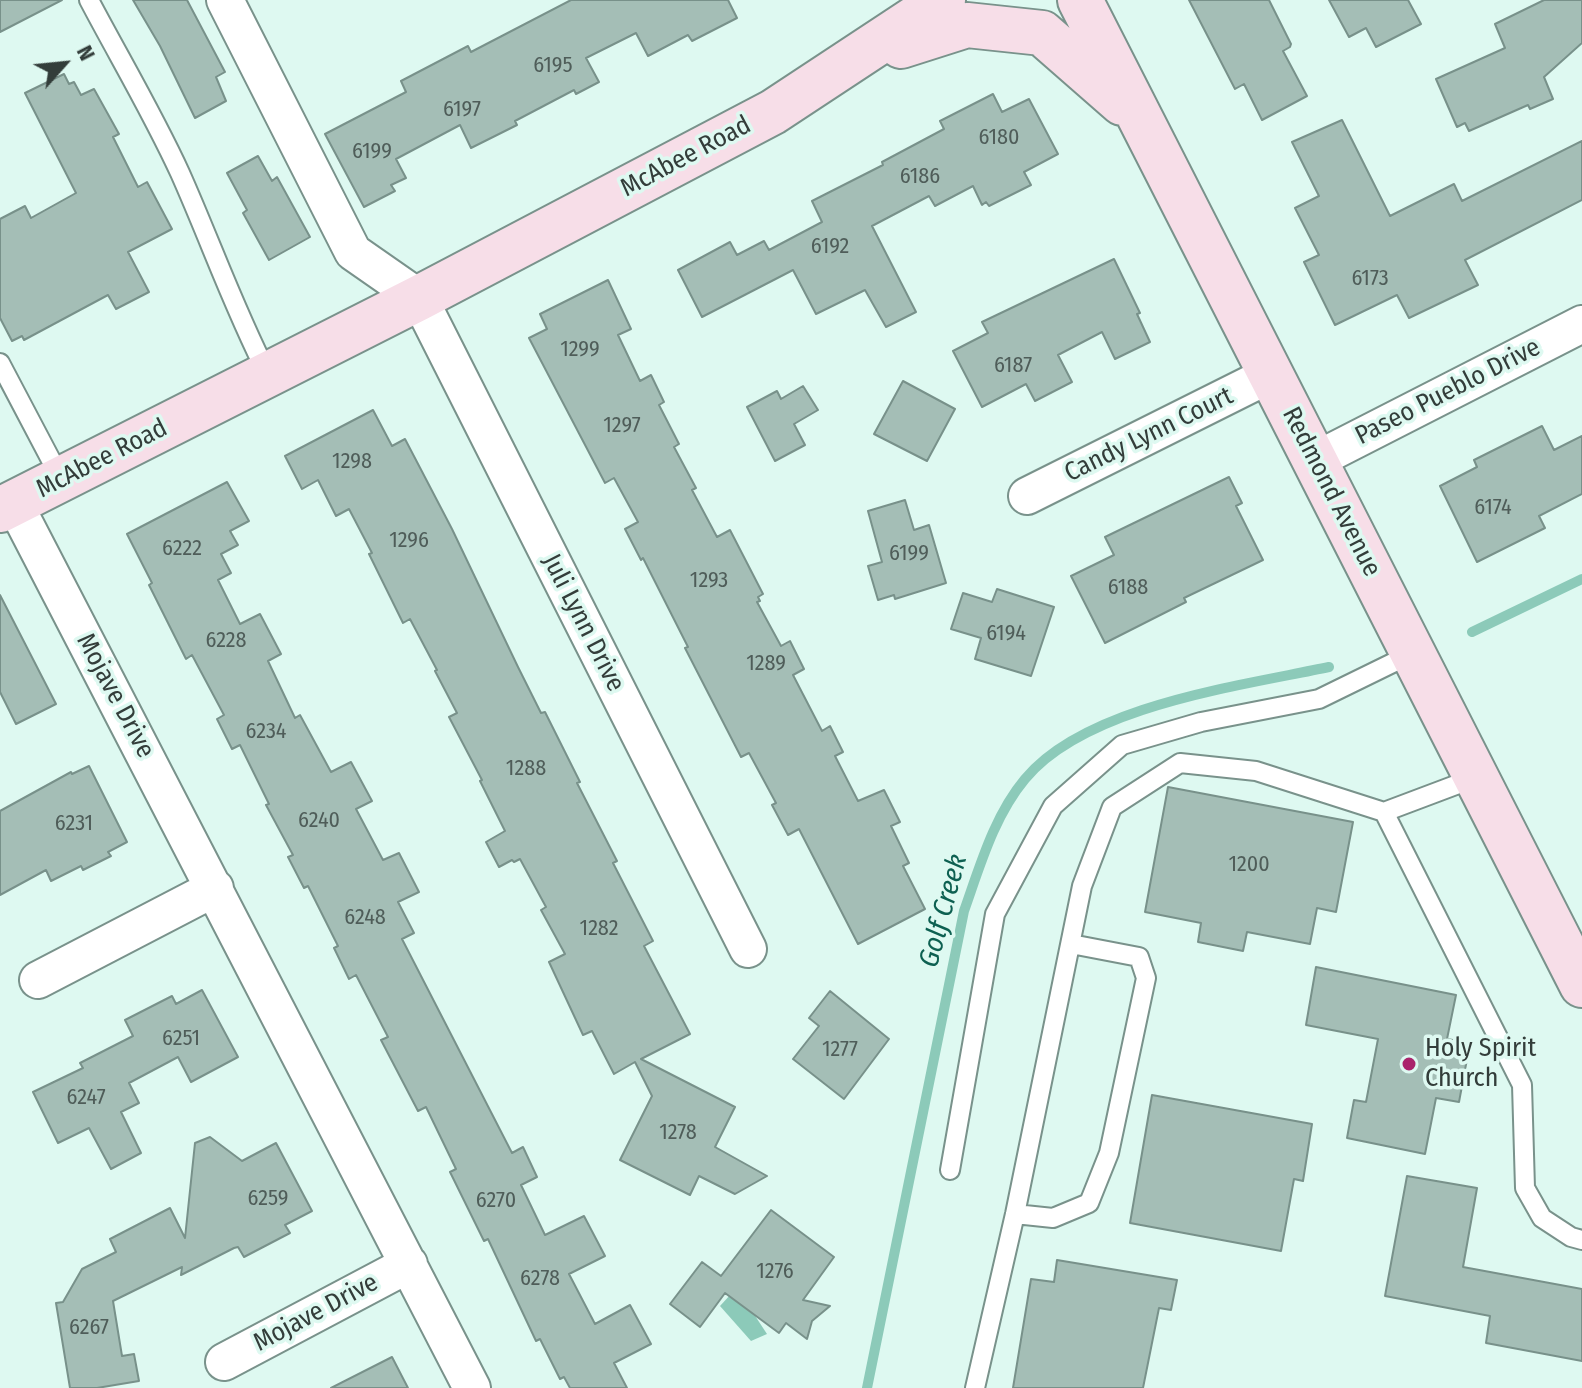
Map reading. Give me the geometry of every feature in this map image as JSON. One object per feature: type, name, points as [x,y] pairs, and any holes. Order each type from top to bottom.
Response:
[{"type":"street","points":[[225,0],[353,252],[419,298]]},
{"type":"street","name":"McAbee Road","points":[[7,507],[419,298],[773,112],[943,0]]},
{"type":"street","name":"Redmond Avenue","points":[[1080,0],[1582,985]]},
{"type":"street","points":[[852,62],[967,25],[1042,33],[1139,117]]},
{"type":"street","name":"Juli Lynn Drive","points":[[419,298],[748,949]]},
{"type":"street","name":"Paseo Pueblo Drive","points":[[1314,461],[1582,324]]},
{"type":"street","name":"Candy Lynn Court","points":[[1027,496],[1271,374]]},
{"type":"street","name":"Mojave Drive","points":[[7,507],[215,888],[472,1388]]},
{"type":"street","points":[[38,980],[215,888]]},
{"type":"street","name":"Mojave Drive","points":[[224,1362],[409,1264]]},
{"type":"lane","points":[[89,0],[177,169],[239,318],[268,375]]},
{"type":"lane","points":[[0,363],[61,479]]},
{"type":"lane","points":[[950,1170],[995,914],[1053,806],[1122,745],[1201,722],[1319,699],[1413,653]]},
{"type":"lane","points":[[975,1388],[1015,1214],[1082,886],[1112,807],[1180,763],[1256,771],[1384,812],[1477,777]]},
{"type":"lane","points":[[1384,812],[1522,1085],[1525,1188],[1542,1218],[1571,1237],[1582,1240]]},
{"type":"lane","points":[[1015,1214],[1053,1218],[1089,1203],[1109,1153],[1140,1007],[1146,978],[1139,957],[1071,944]]},
{"type":"shaded area","points":[[731,1294],[744,1299],[767,1334],[751,1341],[720,1306]]},
{"type":"building","points":[[0,0],[62,0],[0,32]]},
{"type":"building","points":[[133,0],[187,0],[225,72],[216,77],[226,101],[195,118],[160,46]]},
{"type":"building","points":[[571,0],[728,0],[737,18],[692,41],[688,35],[648,56],[636,33],[586,58],[599,82],[576,94],[574,90],[515,121],[517,125],[471,148],[460,125],[396,159],[406,178],[391,185],[395,191],[364,207],[325,134],[406,92],[401,81],[468,46],[471,52]]},
{"type":"building","points":[[1189,0],[1269,0],[1291,44],[1283,51],[1307,96],[1262,120],[1244,84],[1235,89]]},
{"type":"building","points":[[1329,0],[1408,0],[1421,24],[1376,47],[1366,28],[1349,37]]},
{"type":"building","points":[[1544,0],[1582,0],[1582,43],[1544,77],[1553,99],[1530,109],[1528,105],[1469,131],[1465,123],[1457,127],[1436,79],[1505,48],[1495,24]]},
{"type":"building","points":[[64,74],[69,84],[74,82],[81,95],[94,89],[119,134],[113,137],[138,187],[147,182],[172,229],[128,252],[149,292],[116,309],[108,295],[24,340],[22,336],[12,341],[0,318],[0,219],[25,206],[31,218],[76,193],[25,93]]},
{"type":"building","points":[[993,94],[1002,112],[1029,99],[1058,154],[1024,172],[1031,185],[989,206],[986,202],[982,205],[973,186],[935,206],[929,196],[872,226],[916,312],[886,327],[865,290],[816,314],[793,270],[702,317],[678,270],[730,242],[737,255],[764,241],[769,250],[822,222],[812,201],[944,129],[940,121]]},
{"type":"building","points":[[1342,120],[1390,216],[1454,184],[1462,201],[1582,141],[1582,200],[1465,260],[1478,285],[1409,318],[1397,295],[1335,325],[1304,262],[1319,255],[1295,208],[1319,196],[1292,142]]},
{"type":"building","points":[[258,156],[272,181],[277,177],[310,237],[269,260],[243,213],[247,210],[227,173]]},
{"type":"building","points":[[1114,259],[1150,342],[1115,359],[1102,332],[1058,355],[1072,382],[1035,401],[1026,384],[982,407],[953,351],[988,333],[982,322]]},
{"type":"building","points":[[608,280],[631,329],[618,335],[640,381],[651,375],[664,402],[659,405],[679,444],[674,447],[696,488],[692,490],[717,537],[730,530],[763,594],[757,602],[781,646],[790,641],[804,669],[793,675],[822,731],[830,726],[843,752],[835,756],[858,801],[884,790],[900,822],[891,826],[909,863],[903,866],[925,909],[858,944],[799,829],[788,835],[772,805],[776,803],[749,753],[741,757],[643,558],[641,560],[625,529],[638,522],[614,478],[605,483],[529,338],[547,329],[540,314]]},
{"type":"building","points":[[903,381],[955,409],[927,461],[874,434]]},
{"type":"building","points":[[803,386],[818,410],[794,424],[805,445],[775,461],[747,407],[777,391],[781,399]]},
{"type":"building","points":[[373,410],[392,446],[405,439],[541,713],[545,712],[580,782],[577,783],[617,861],[613,863],[653,941],[644,946],[690,1034],[641,1059],[735,1107],[715,1147],[767,1176],[735,1194],[699,1176],[690,1195],[620,1160],[652,1096],[635,1062],[614,1074],[592,1031],[583,1035],[549,962],[565,954],[541,910],[546,907],[520,859],[499,867],[486,842],[505,831],[449,717],[457,713],[437,670],[410,619],[403,623],[349,509],[336,516],[318,480],[302,489],[285,456]]},
{"type":"building","points":[[1542,426],[1554,450],[1582,436],[1582,494],[1539,516],[1545,528],[1477,562],[1440,486],[1477,467],[1474,460]]},
{"type":"building","points":[[1229,477],[1242,503],[1236,506],[1263,560],[1184,598],[1186,602],[1105,643],[1071,576],[1114,555],[1105,537]]},
{"type":"building","points":[[227,482],[249,521],[230,531],[238,545],[221,554],[231,573],[218,580],[240,624],[260,614],[281,654],[268,661],[295,718],[300,715],[331,772],[351,762],[372,801],[356,809],[383,860],[399,853],[419,892],[398,902],[414,933],[402,939],[512,1153],[523,1147],[537,1177],[521,1185],[545,1235],[584,1216],[605,1256],[569,1274],[595,1324],[630,1305],[651,1344],[614,1363],[627,1388],[570,1388],[564,1377],[560,1379],[540,1339],[536,1341],[488,1239],[484,1241],[450,1172],[456,1169],[426,1107],[418,1111],[381,1040],[388,1037],[356,975],[349,979],[334,948],[338,946],[308,886],[304,888],[288,857],[293,855],[266,805],[269,804],[240,745],[232,749],[217,719],[224,715],[192,655],[186,659],[149,585],[152,583],[127,534]]},
{"type":"building","points":[[905,500],[914,530],[929,525],[946,583],[895,599],[894,595],[878,600],[868,566],[882,562],[868,511]]},
{"type":"building","points":[[997,589],[1054,607],[1031,676],[975,659],[981,638],[951,629],[963,593],[992,602]]},
{"type":"building","points":[[0,595],[56,704],[16,724],[0,692]]},
{"type":"building","points":[[89,766],[127,842],[108,852],[111,856],[83,870],[81,866],[51,881],[46,870],[0,895],[0,811],[71,772]]},
{"type":"building","points":[[1168,787],[1353,822],[1336,912],[1317,908],[1310,944],[1247,932],[1243,951],[1198,942],[1201,923],[1145,912]]},
{"type":"building","points":[[1316,967],[1456,995],[1447,1039],[1470,1043],[1459,1102],[1436,1098],[1425,1154],[1347,1138],[1354,1100],[1366,1102],[1378,1039],[1306,1025]]},
{"type":"building","points":[[202,990],[238,1057],[191,1082],[178,1057],[129,1083],[139,1103],[121,1112],[141,1153],[111,1169],[89,1128],[58,1143],[33,1092],[83,1068],[80,1063],[133,1036],[125,1020],[172,996],[176,1004]]},
{"type":"building","points":[[830,991],[889,1039],[844,1099],[793,1059],[819,1026],[809,1018]]},
{"type":"building","points":[[1152,1095],[1312,1124],[1303,1181],[1294,1179],[1281,1251],[1130,1223]]},
{"type":"building","points":[[210,1137],[242,1161],[276,1143],[312,1211],[285,1225],[290,1233],[244,1257],[238,1247],[234,1248],[181,1275],[182,1267],[113,1301],[122,1356],[134,1354],[139,1381],[97,1388],[70,1388],[56,1303],[63,1302],[82,1269],[116,1252],[110,1239],[170,1208],[185,1238],[195,1143]]},
{"type":"building","points":[[1407,1176],[1477,1188],[1463,1267],[1582,1289],[1582,1361],[1486,1343],[1490,1316],[1385,1296]]},
{"type":"building","points":[[771,1210],[834,1257],[803,1300],[830,1306],[812,1321],[807,1339],[786,1323],[779,1333],[725,1293],[700,1327],[670,1304],[702,1262],[721,1276]]},
{"type":"building","points":[[1057,1260],[1177,1280],[1171,1310],[1159,1308],[1143,1388],[1013,1388],[1031,1279],[1054,1282]]},
{"type":"building","points":[[392,1357],[408,1388],[331,1388]]},
{"type":"waterway","name":"Golf Creek","points":[[1472,632],[1582,579]]},
{"type":"waterway","name":"Golf Creek","points":[[867,1388],[964,911],[989,842],[1014,793],[1052,754],[1085,733],[1124,716],[1209,692],[1329,667]]},
{"type":"place","name":"Holy Spirit Church","points":[[1409,1064]]}]
